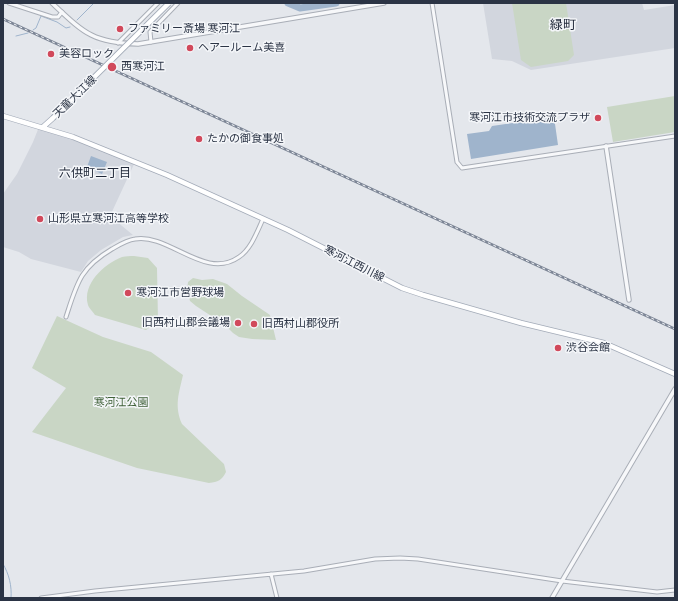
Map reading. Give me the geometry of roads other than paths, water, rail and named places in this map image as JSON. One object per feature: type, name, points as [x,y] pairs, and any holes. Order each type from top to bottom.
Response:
[{"type":"main road","name":"天童大江線","points":[[3,116],[43,127],[54,118],[169,3]]},
{"type":"main road","name":"寒河江西川線","points":[[43,127],[73,137],[140,164],[288,230],[402,288],[521,323],[604,343],[675,374]]},
{"type":"street","points":[[9,3],[17,4],[52,17],[58,17],[62,12]]},
{"type":"street","points":[[52,3],[79,28],[92,36],[118,43],[138,44],[384,3]]},
{"type":"street","points":[[118,43],[158,3]]},
{"type":"street","points":[[151,42],[150,32],[178,3]]},
{"type":"street","points":[[356,3],[360,7]]},
{"type":"street","points":[[432,3],[457,162],[459,166],[466,168],[675,136]]},
{"type":"street","points":[[606,146],[629,300]]},
{"type":"street","points":[[66,317],[78,284],[88,267],[96,259],[126,241],[134,239],[151,240],[206,262],[220,264],[233,261],[244,253],[263,219]]},
{"type":"street","points":[[552,598],[675,389]]},
{"type":"street","points":[[42,598],[95,591],[304,571],[375,559],[400,558],[418,559],[562,581],[657,592],[675,590]]},
{"type":"street","points":[[272,574],[277,598]]},
{"type":"water","points":[[554,117],[558,145],[471,159],[467,134],[489,131],[492,126]]},
{"type":"water","points":[[91,156],[107,162],[102,174],[87,167]]},
{"type":"waterway","points":[[77,20],[94,3]]},
{"type":"waterway","points":[[288,3],[300,8],[336,3]]},
{"type":"waterway","points":[[33,30],[36,28],[41,16],[57,22],[66,28],[70,27]]},
{"type":"waterway","points":[[16,36],[28,33]]},
{"type":"waterway","points":[[3,564],[10,580],[11,598]]},
{"type":"railway","points":[[3,19],[675,329]]},
{"type":"place","name":"ファミリー斎場 寒河江","points":[[120,29]]},
{"type":"place","name":"ヘアールーム美喜","points":[[190,48]]},
{"type":"place","name":"美容ロック","points":[[51,54]]},
{"type":"place","name":"西寒河江","points":[[112,67]]},
{"type":"place","name":"寒河江市技術交流プラザ","points":[[598,118]]},
{"type":"place","name":"たかの御食事処","points":[[199,139]]},
{"type":"place","name":"山形県立寒河江高等学校","points":[[40,219]]},
{"type":"place","name":"寒河江市営野球場","points":[[128,293]]},
{"type":"place","name":"旧西村山郡会議場","points":[[238,323]]},
{"type":"place","name":"旧西村山郡役所","points":[[254,324]]},
{"type":"place","name":"渋谷会館","points":[[558,348]]},
{"type":"district","name":"緑町","points":[[563,25]]},
{"type":"district","name":"六供町二丁目","points":[[95,174]]},
{"type":"park label","name":"寒河江公園","points":[[121,403]]}]
